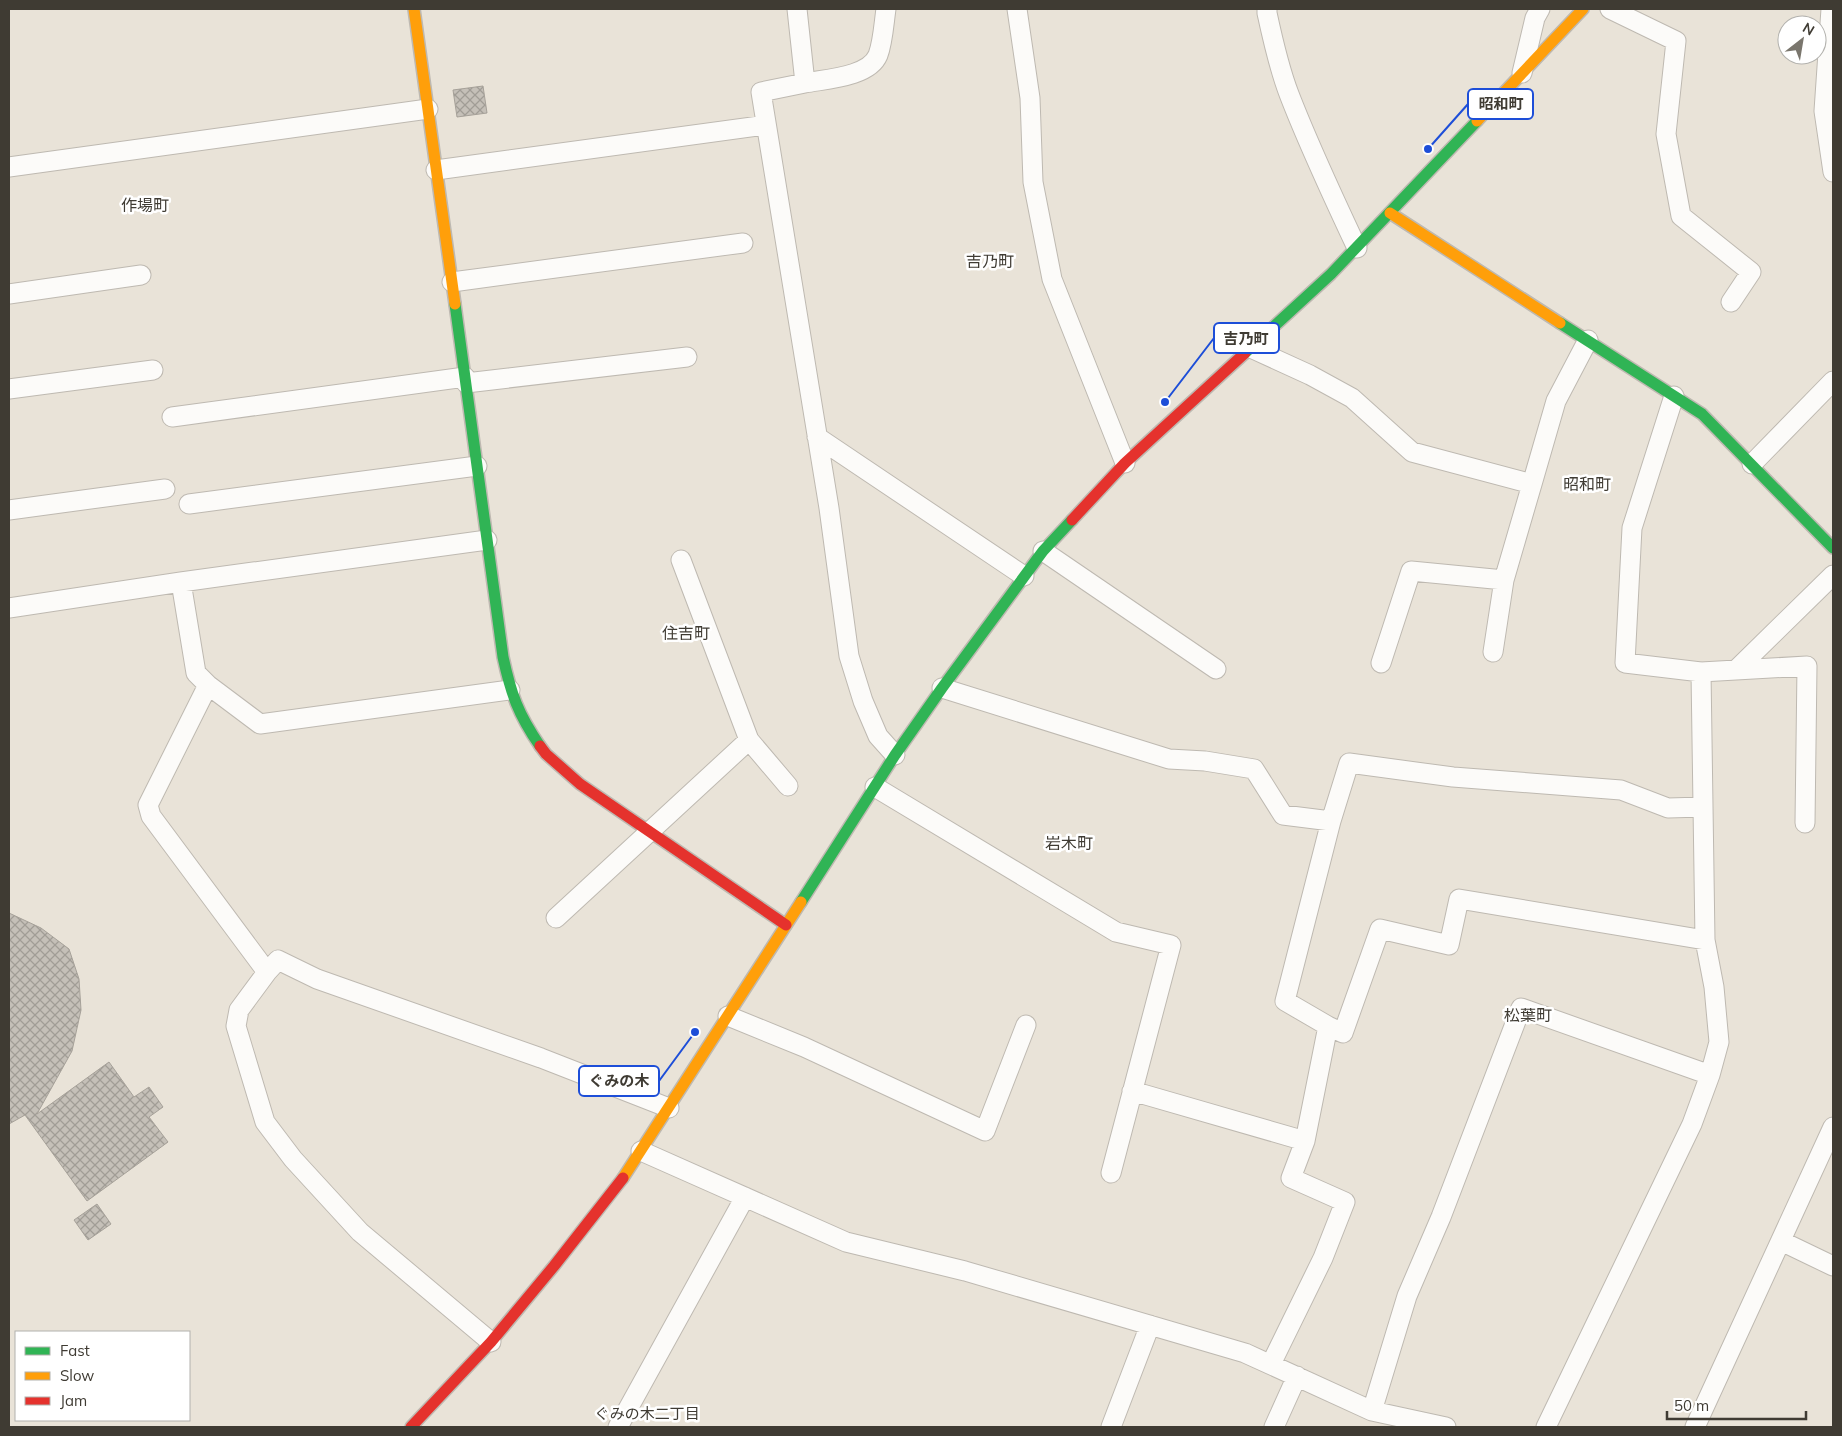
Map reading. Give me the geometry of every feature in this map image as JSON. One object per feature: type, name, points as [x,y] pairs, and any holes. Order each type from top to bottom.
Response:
[{"type":"street","points":[[414,9],[503,657],[510,690],[525,724],[546,754],[580,784],[786,924]]},
{"type":"street","points":[[797,9],[805,83]]},
{"type":"street","points":[[886,9],[878,55],[871,65],[858,73],[761,92],[829,508],[849,656],[863,701],[878,736],[895,755]]},
{"type":"street","points":[[1017,9],[1030,98],[1033,182],[1052,279],[1126,463]]},
{"type":"street","points":[[1267,9],[1274,45],[1289,93],[1328,186],[1357,248]]},
{"type":"street","points":[[1521,74],[1535,18],[1540,9]]},
{"type":"street","points":[[411,1427],[491,1342],[620,1182],[895,755],[1043,551],[1126,463],[1357,248],[1583,9]]},
{"type":"street","points":[[1610,9],[1676,41],[1666,134],[1681,216],[1751,272],[1731,302]]},
{"type":"street","points":[[1831,9],[1824,111],[1833,172]]},
{"type":"street","points":[[9,166],[428,109]]},
{"type":"street","points":[[436,170],[766,125]]},
{"type":"street","points":[[1390,214],[1702,414],[1833,548]]},
{"type":"street","points":[[452,282],[743,243]]},
{"type":"street","points":[[9,294],[141,274]]},
{"type":"street","points":[[1493,652],[1504,580],[1556,401],[1588,340]]},
{"type":"street","points":[[1251,348],[1352,398],[1412,452],[1532,484]]},
{"type":"street","points":[[172,417],[465,380],[687,357]]},
{"type":"street","points":[[9,389],[153,370]]},
{"type":"street","points":[[1752,464],[1833,381]]},
{"type":"street","points":[[1674,396],[1632,528],[1626,663],[1701,672],[1807,666],[1805,823]]},
{"type":"street","points":[[817,437],[1024,576]]},
{"type":"street","points":[[190,504],[477,466]]},
{"type":"street","points":[[9,510],[165,489]]},
{"type":"street","points":[[9,608],[181,582],[487,540]]},
{"type":"street","points":[[1043,551],[1216,669]]},
{"type":"street","points":[[681,560],[748,740],[788,786]]},
{"type":"street","points":[[1382,663],[1411,571],[1504,580]]},
{"type":"street","points":[[1736,670],[1833,575]]},
{"type":"street","points":[[181,582],[196,673],[208,685],[260,724],[510,690]]},
{"type":"street","points":[[1546,1427],[1692,1124],[1710,1075],[1719,1042],[1714,988],[1705,940],[1701,672]]},
{"type":"street","points":[[208,685],[148,805],[151,816],[267,972]]},
{"type":"street","points":[[942,688],[1169,759],[1205,761],[1254,769],[1284,815],[1331,820]]},
{"type":"street","points":[[556,918],[748,740]]},
{"type":"street","points":[[1703,807],[1668,808],[1621,790],[1453,777],[1349,763],[1331,820],[1285,1002],[1343,1033],[1380,929],[1448,945],[1459,899],[1705,940]]},
{"type":"street","points":[[875,787],[1116,932],[1171,945],[1111,1173]]},
{"type":"street","points":[[491,1342],[360,1232],[293,1159],[265,1122],[236,1026],[239,1010],[267,972],[278,960],[317,979],[540,1058],[669,1108]]},
{"type":"street","points":[[1372,1411],[1407,1296],[1441,1217],[1522,1008],[1710,1075]]},
{"type":"street","points":[[728,1016],[804,1047],[985,1132],[1026,1025]]},
{"type":"street","points":[[1271,1364],[1322,1258],[1345,1202],[1291,1178],[1305,1141],[1328,1026]]},
{"type":"street","points":[[1132,1091],[1305,1141]]},
{"type":"street","points":[[1695,1427],[1833,1127]]},
{"type":"street","points":[[640,1151],[846,1242],[965,1270],[1245,1353],[1398,1422],[1446,1427]]},
{"type":"street","points":[[618,1427],[745,1197]]},
{"type":"street","points":[[1781,1241],[1833,1266]]},
{"type":"street","points":[[1110,1427],[1150,1325]]},
{"type":"street","points":[[1274,1427],[1297,1376]]},
{"type":"building","points":[[483,86],[487,113],[457,117],[453,90]]},
{"type":"building","points":[[9,913],[41,928],[69,949],[79,979],[81,1010],[72,1051],[37,1114],[109,1062],[134,1097],[149,1087],[163,1107],[149,1117],[168,1142],[87,1201],[25,1115],[9,1124]]},
{"type":"building","points":[[97,1204],[111,1224],[88,1240],[74,1220]]},
{"type":"traffic: fast","points":[[1245,353],[1331,274],[1477,121]]},
{"type":"traffic: fast","points":[[455,304],[503,657],[516,703],[526,724],[540,746]]},
{"type":"traffic: fast","points":[[1560,323],[1702,414],[1833,548]]},
{"type":"traffic: fast","points":[[801,902],[895,755],[942,688],[1043,551],[1072,520]]},
{"type":"traffic: slow","points":[[414,9],[455,304]]},
{"type":"traffic: slow","points":[[1477,121],[1583,9]]},
{"type":"traffic: slow","points":[[1390,213],[1560,323]]},
{"type":"traffic: slow","points":[[623,1178],[801,902]]},
{"type":"traffic: jam","points":[[1072,520],[1125,463],[1245,353]]},
{"type":"traffic: jam","points":[[540,746],[546,754],[580,784],[786,925]]},
{"type":"traffic: jam","points":[[411,1427],[491,1342],[623,1178]]},
{"type":"place","name":"昭和町","points":[[1428,149]]},
{"type":"place","name":"吉乃町","points":[[1165,402]]},
{"type":"place","name":"ぐみの木","points":[[695,1032]]},
{"type":"district","name":"作場町","points":[[145,205]]},
{"type":"district","name":"吉乃町","points":[[990,261]]},
{"type":"district","name":"昭和町","points":[[1587,484]]},
{"type":"district","name":"住吉町","points":[[686,633]]},
{"type":"district","name":"岩木町","points":[[1069,843]]},
{"type":"district","name":"松葉町","points":[[1528,1015]]},
{"type":"district","name":"ぐみの木二丁目","points":[[647,1413]]}]
